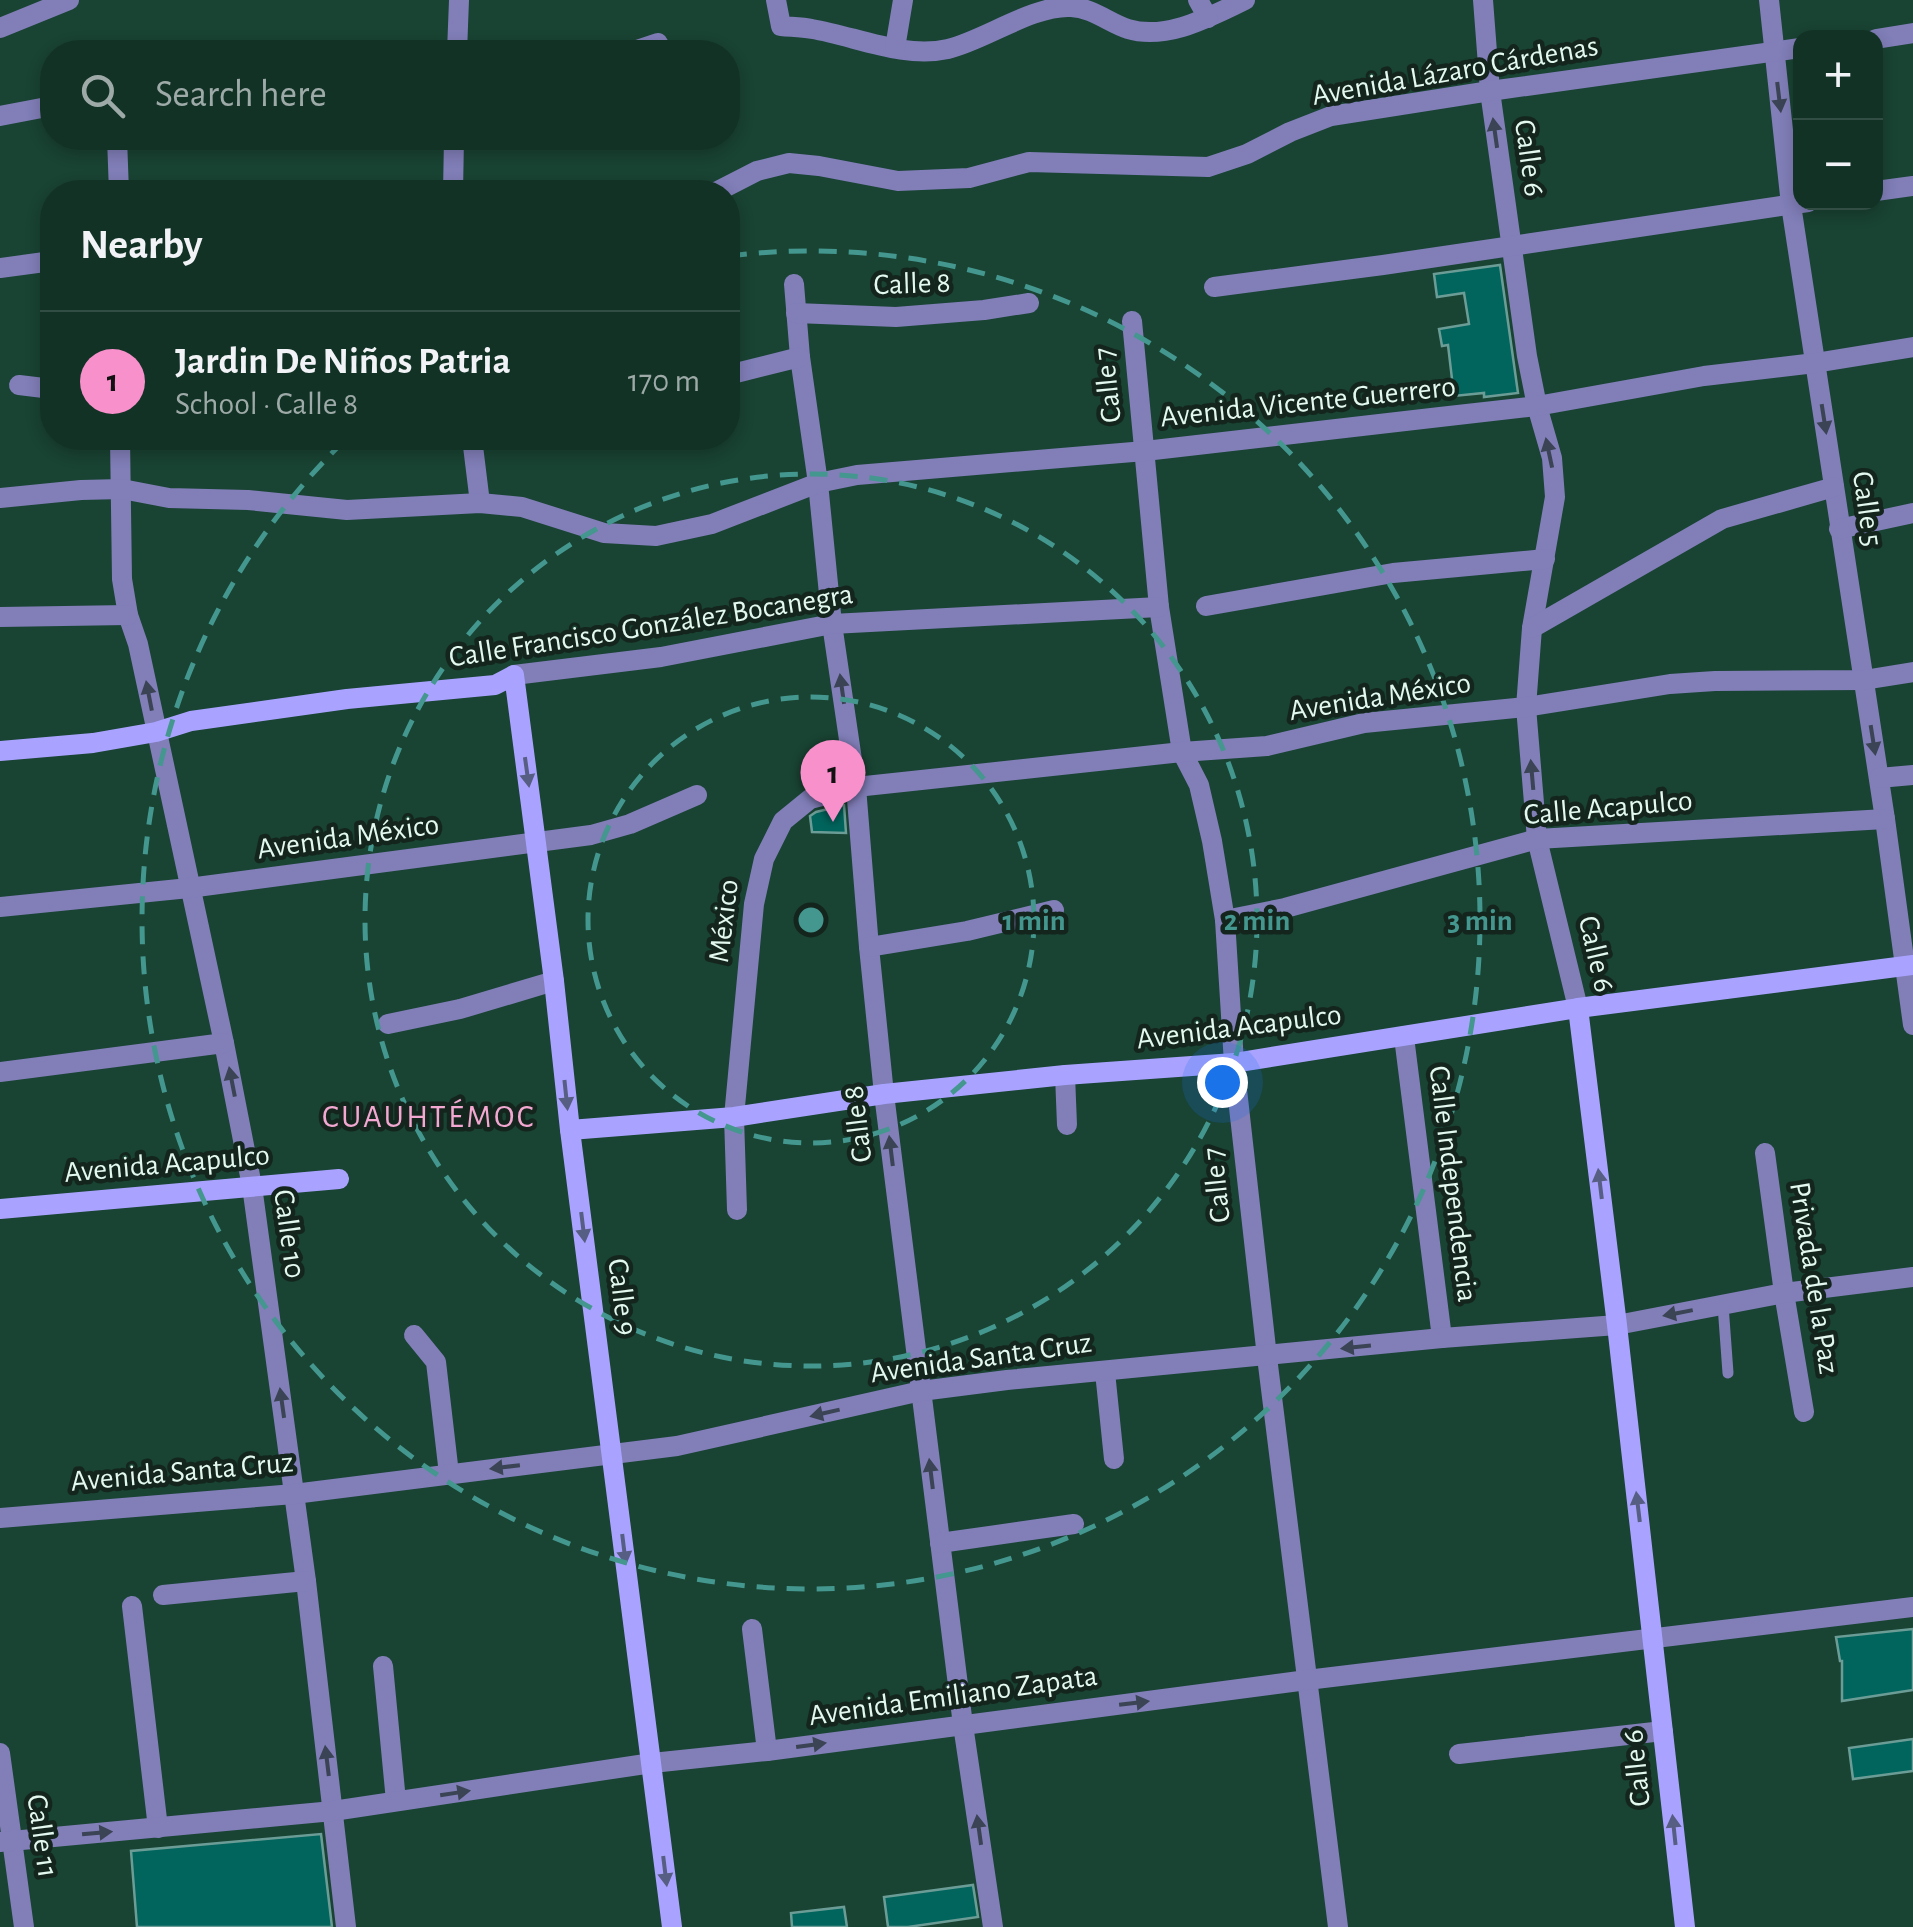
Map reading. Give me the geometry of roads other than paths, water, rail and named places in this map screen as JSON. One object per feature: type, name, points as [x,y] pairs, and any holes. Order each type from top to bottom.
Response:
[{"type":"street","points":[[0,28],[69,0]]},
{"type":"street","points":[[457,40],[459,0]]},
{"type":"street","points":[[776,0],[781,26],[927,51],[949,48],[1050,10],[1072,7],[1094,12],[1126,28],[1163,31],[1203,9],[1246,0]]},
{"type":"street","points":[[894,48],[903,0]]},
{"type":"street","name":"Calle 6","points":[[1483,0],[1490,90],[1511,245],[1537,406],[1552,458],[1554,498],[1532,628],[1526,707],[1538,839],[1578,1008],[1685,1927]]},
{"type":"street","name":"Calle 5","points":[[1769,0],[1773,51],[1793,169]]},
{"type":"street","points":[[1883,37],[1913,34]]},
{"type":"street","name":"Avenida Lázaro Cárdenas","points":[[739,180],[790,163],[898,181],[968,178],[1028,162],[1208,167],[1331,116],[1793,49]]},
{"type":"street","points":[[0,116],[40,108]]},
{"type":"street","points":[[117,150],[119,180]]},
{"type":"street","points":[[453,180],[454,150]]},
{"type":"street","points":[[1883,190],[1913,186]]},
{"type":"street","points":[[1214,287],[1793,205]]},
{"type":"street","name":"Calle 5","points":[[1800,210],[1816,363],[1908,965],[1913,1025]]},
{"type":"street","points":[[0,268],[40,263]]},
{"type":"street","name":"Calle 8","points":[[794,284],[832,624],[856,786],[884,1094],[992,1927]]},
{"type":"street","name":"Calle 8","points":[[796,313],[896,317],[1029,304]]},
{"type":"street","name":"Calle 7","points":[[1132,321],[1159,607],[1182,752],[1199,785],[1224,920],[1234,1063],[1267,1356],[1338,1927]]},
{"type":"street","name":"Avenida Vicente Guerrero","points":[[0,498],[122,489],[168,498],[248,500],[346,510],[480,503],[522,507],[604,533],[656,536],[712,524],[818,483],[856,474],[1145,450],[1537,406],[1704,376],[1913,347]]},
{"type":"street","points":[[740,372],[800,357]]},
{"type":"street","points":[[19,385],[40,388]]},
{"type":"street","name":"Calle 10","points":[[120,450],[122,579],[128,615],[138,644],[252,1186],[306,1581],[346,1927]]},
{"type":"street","points":[[473,450],[480,503]]},
{"type":"street","points":[[1532,628],[1722,519],[1834,487]]},
{"type":"street","points":[[1840,528],[1913,513]]},
{"type":"street","points":[[1206,606],[1393,573],[1544,559]]},
{"type":"street","name":"Calle Francisco González Bocanegra","points":[[0,751],[93,743],[192,722],[348,699],[495,685],[514,676],[661,657],[832,624],[1159,607]]},
{"type":"street","points":[[0,617],[128,615]]},
{"type":"street","name":"Avenida México","points":[[856,786],[1267,746],[1364,723],[1526,707],[1670,684],[1864,680],[1913,672]]},
{"type":"street","name":"Calle 9","points":[[514,676],[672,1927]]},
{"type":"street","points":[[1879,778],[1913,774]]},
{"type":"street","name":"México","points":[[736,1210],[734,1116],[754,904],[764,859],[782,821],[810,799],[856,786]]},
{"type":"street","name":"Avenida México","points":[[0,907],[189,888],[591,835],[630,824],[697,796]]},
{"type":"street","name":"Calle Acapulco","points":[[1224,920],[1319,899],[1538,839],[1885,819]]},
{"type":"street","points":[[869,947],[1054,910]]},
{"type":"street","name":"Avenida Acapulco","points":[[570,1130],[734,1116],[884,1094],[1065,1075],[1234,1063],[1578,1008],[1908,965]]},
{"type":"street","points":[[388,1024],[554,981]]},
{"type":"street","name":"Calle Independencia","points":[[1404,1037],[1442,1338]]},
{"type":"street","points":[[0,1072],[224,1042]]},
{"type":"street","points":[[1065,1075],[1067,1125]]},
{"type":"street","name":"Privada de la Paz","points":[[1765,1153],[1804,1412]]},
{"type":"street","name":"Avenida Acapulco","points":[[0,1208],[339,1179]]},
{"type":"street","name":"Avenida Santa Cruz","points":[[0,1518],[294,1494],[677,1446],[921,1391],[1442,1338],[1617,1325],[1784,1293],[1913,1277]]},
{"type":"street","points":[[414,1335],[436,1362],[449,1474]]},
{"type":"street","points":[[1104,1372],[1114,1459]]},
{"type":"street","points":[[940,1543],[1074,1524]]},
{"type":"street","points":[[163,1596],[306,1581]]},
{"type":"street","points":[[132,1606],[158,1828]]},
{"type":"street","name":"Avenida Emiliano Zapata","points":[[6,1841],[334,1811],[652,1763],[1913,1606]]},
{"type":"street","points":[[752,1629],[767,1751]]},
{"type":"street","points":[[383,1666],[396,1802]]},
{"type":"street","points":[[1459,1754],[1663,1731]]},
{"type":"street","name":"Calle 11","points":[[0,1752],[6,1841],[24,1927]]},
{"type":"lane","points":[[1723,1305],[1728,1373]]},
{"type":"place","name":"Jardin De Niños Patria","points":[[833,822]]},
{"type":"district","name":"CUAUHTÉMOC","points":[[429,1117]]}]
